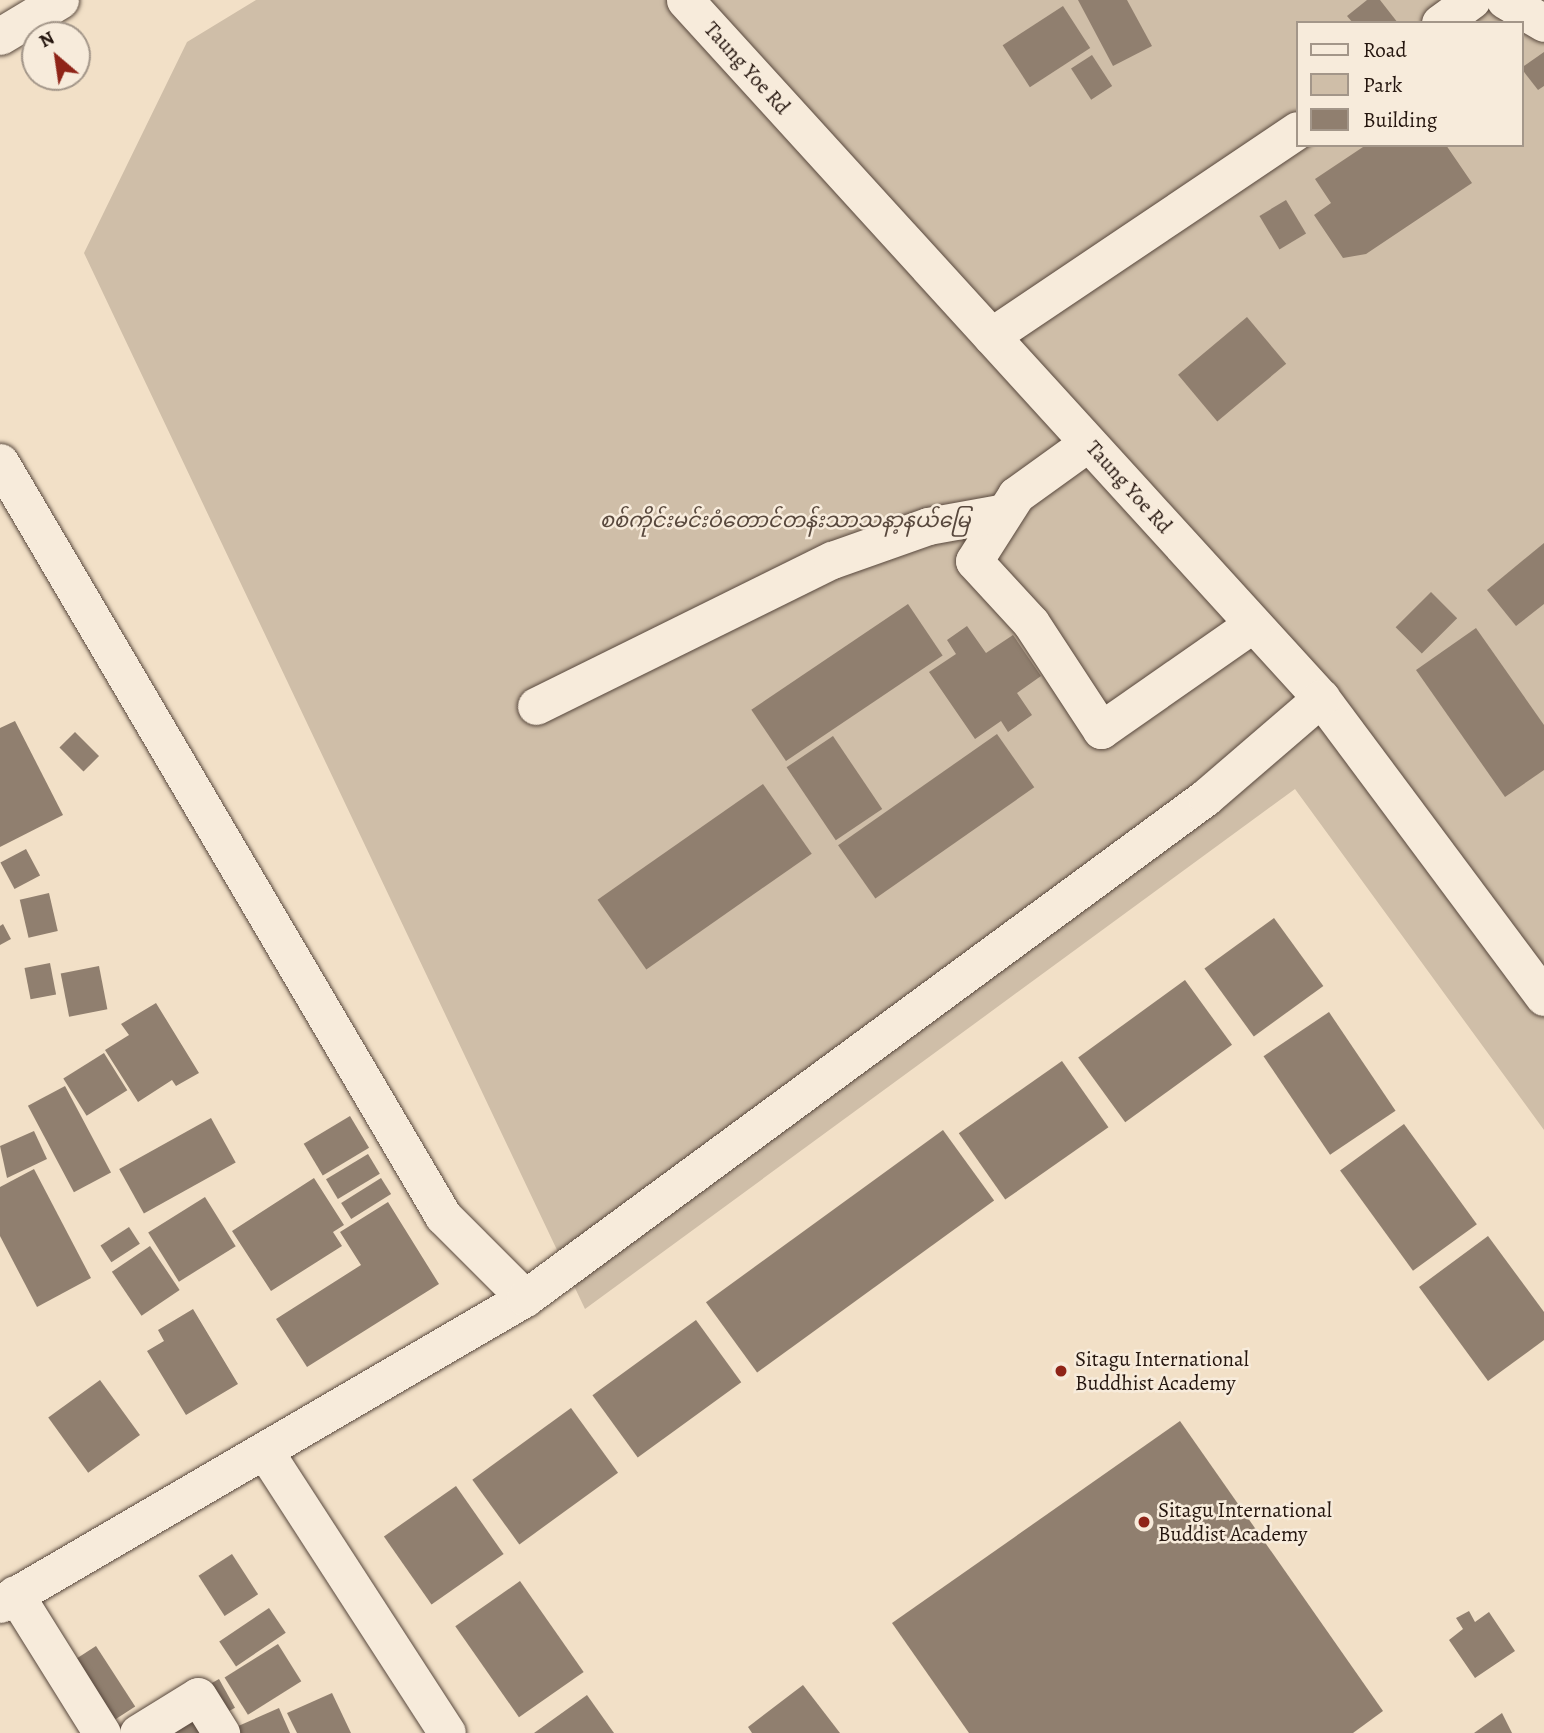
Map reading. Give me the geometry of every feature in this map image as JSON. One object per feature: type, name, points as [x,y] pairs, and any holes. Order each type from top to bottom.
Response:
[{"type":"street","points":[[0,36],[60,0]]},
{"type":"street","name":"Taung Yoe Rd","points":[[685,0],[1321,698],[1544,997]]},
{"type":"street","points":[[1505,0],[1544,23]]},
{"type":"street","points":[[990,336],[1296,131]]},
{"type":"street","points":[[1088,443],[1039,474],[1000,513],[974,561],[1031,623],[1101,730],[1253,624]]},
{"type":"street","points":[[0,462],[443,1216],[525,1298]]},
{"type":"street","points":[[536,706],[832,560],[928,526],[1000,513]]},
{"type":"street","points":[[102,1733],[7,1599],[266,1453],[525,1298],[1206,797],[1321,698]]},
{"type":"street","points":[[266,1453],[447,1733]]},
{"type":"street","points":[[138,1733],[198,1696],[221,1733]]},
{"type":"green space","name":"စစ်ကိုင်းမင်းဝံတောင်တန်းသာသနာ့နယ်မြေ","points":[[256,0],[1544,0],[1544,1130],[1295,789],[585,1309],[84,253],[187,42]]},
{"type":"building","points":[[1078,0],[1127,0],[1152,46],[1113,66]]},
{"type":"building","points":[[1367,0],[1380,0],[1396,21],[1351,21],[1347,16]]},
{"type":"building","points":[[1063,6],[1090,48],[1030,87],[1003,45]]},
{"type":"building","points":[[1544,52],[1544,86],[1538,90],[1523,71],[1523,67]]},
{"type":"building","points":[[1092,55],[1112,86],[1091,100],[1071,69]]},
{"type":"building","points":[[1363,147],[1447,147],[1472,183],[1366,254],[1343,258],[1314,215],[1331,203],[1315,179]]},
{"type":"building","points":[[1286,200],[1306,233],[1280,249],[1259,216]]},
{"type":"building","points":[[1247,317],[1286,364],[1217,422],[1178,375]]},
{"type":"building","points":[[1544,543],[1544,604],[1516,626],[1487,590]]},
{"type":"building","points":[[1431,592],[1457,618],[1422,654],[1396,627]]},
{"type":"building","points":[[908,604],[943,655],[786,761],[751,710]]},
{"type":"building","points":[[967,626],[986,653],[1013,635],[1041,676],[1017,693],[1032,715],[1008,732],[1001,721],[975,739],[929,672],[956,654],[947,640]]},
{"type":"building","points":[[1476,628],[1544,725],[1544,770],[1505,797],[1416,670]]},
{"type":"building","points":[[15,721],[63,815],[0,847],[0,728]]},
{"type":"building","points":[[75,732],[99,756],[83,772],[59,748]]},
{"type":"building","points":[[997,734],[1034,787],[875,899],[838,845]]},
{"type":"building","points":[[833,736],[882,809],[836,840],[787,767]]},
{"type":"building","points":[[763,784],[812,854],[646,969],[598,900]]},
{"type":"building","points":[[26,849],[40,875],[14,889],[0,863]]},
{"type":"building","points":[[49,893],[58,931],[29,938],[20,900]]},
{"type":"building","points":[[1274,918],[1323,986],[1254,1037],[1204,969]]},
{"type":"building","points":[[3,924],[11,939],[0,945],[0,926]]},
{"type":"building","points":[[50,963],[56,994],[31,999],[24,968]]},
{"type":"building","points":[[99,966],[107,1009],[69,1017],[61,973]]},
{"type":"building","points":[[1185,980],[1232,1045],[1125,1122],[1078,1058]]},
{"type":"building","points":[[156,1003],[199,1073],[176,1086],[172,1080],[138,1102],[105,1050],[129,1035],[121,1024]]},
{"type":"building","points":[[1329,1012],[1396,1111],[1330,1155],[1264,1056]]},
{"type":"building","points":[[104,1053],[127,1090],[87,1116],[63,1078]]},
{"type":"building","points":[[1062,1061],[1108,1127],[1005,1200],[959,1133]]},
{"type":"building","points":[[65,1086],[111,1173],[74,1192],[28,1106]]},
{"type":"building","points":[[350,1116],[369,1148],[323,1176],[304,1144]]},
{"type":"building","points":[[211,1118],[236,1163],[144,1214],[119,1169]]},
{"type":"building","points":[[1404,1124],[1477,1224],[1413,1271],[1340,1170]]},
{"type":"building","points":[[943,1130],[994,1200],[757,1373],[706,1302]]},
{"type":"building","points":[[34,1131],[47,1159],[7,1178],[0,1146]]},
{"type":"building","points":[[368,1154],[380,1174],[338,1199],[326,1179]]},
{"type":"building","points":[[34,1169],[91,1278],[37,1307],[0,1236],[0,1187]]},
{"type":"building","points":[[314,1178],[344,1225],[333,1232],[342,1246],[271,1291],[232,1231]]},
{"type":"building","points":[[381,1178],[391,1194],[351,1219],[341,1203]]},
{"type":"building","points":[[205,1197],[236,1246],[179,1282],[148,1233]]},
{"type":"building","points":[[388,1202],[439,1284],[307,1367],[276,1319],[361,1265],[340,1232]]},
{"type":"building","points":[[129,1227],[140,1244],[111,1262],[100,1246]]},
{"type":"building","points":[[1488,1236],[1544,1312],[1544,1340],[1488,1381],[1419,1287]]},
{"type":"building","points":[[150,1246],[180,1290],[142,1316],[112,1272]]},
{"type":"building","points":[[193,1309],[238,1384],[186,1415],[147,1351],[164,1341],[158,1330]]},
{"type":"building","points":[[696,1320],[741,1382],[638,1458],[592,1395]]},
{"type":"building","points":[[100,1380],[140,1435],[88,1473],[48,1418]]},
{"type":"building","points":[[571,1408],[618,1473],[519,1544],[472,1480]]},
{"type":"building","name":"Sitagu International Buddist Academy","points":[[1180,1421],[1383,1711],[1353,1733],[969,1733],[892,1623]]},
{"type":"building","points":[[456,1486],[504,1554],[432,1604],[384,1536]]},
{"type":"building","points":[[232,1554],[258,1594],[225,1616],[198,1576]]},
{"type":"building","points":[[520,1581],[584,1672],[519,1717],[455,1626]]},
{"type":"building","points":[[269,1608],[286,1633],[236,1666],[219,1642]]},
{"type":"building","points":[[1469,1611],[1475,1622],[1489,1612],[1515,1651],[1475,1678],[1449,1640],[1463,1629],[1456,1618]]},
{"type":"building","points":[[278,1644],[301,1681],[248,1715],[225,1677]]},
{"type":"building","points":[[96,1646],[135,1706],[105,1726],[66,1666]]},
{"type":"building","points":[[219,1679],[235,1708],[216,1719],[200,1690]]},
{"type":"building","points":[[803,1685],[840,1733],[752,1733],[748,1727]]},
{"type":"building","points":[[332,1693],[351,1733],[297,1733],[287,1713]]},
{"type":"building","points":[[587,1695],[614,1733],[534,1733]]},
{"type":"building","points":[[279,1708],[290,1733],[238,1733],[236,1727]]},
{"type":"building","points":[[190,1712],[204,1733],[159,1733]]},
{"type":"building","points":[[1502,1713],[1512,1733],[1474,1733]]},
{"type":"place","name":"Sitagu International Buddhist Academy","points":[[1061,1371]]},
{"type":"place","name":"Sitagu International Buddist Academy","points":[[1144,1522]]}]
